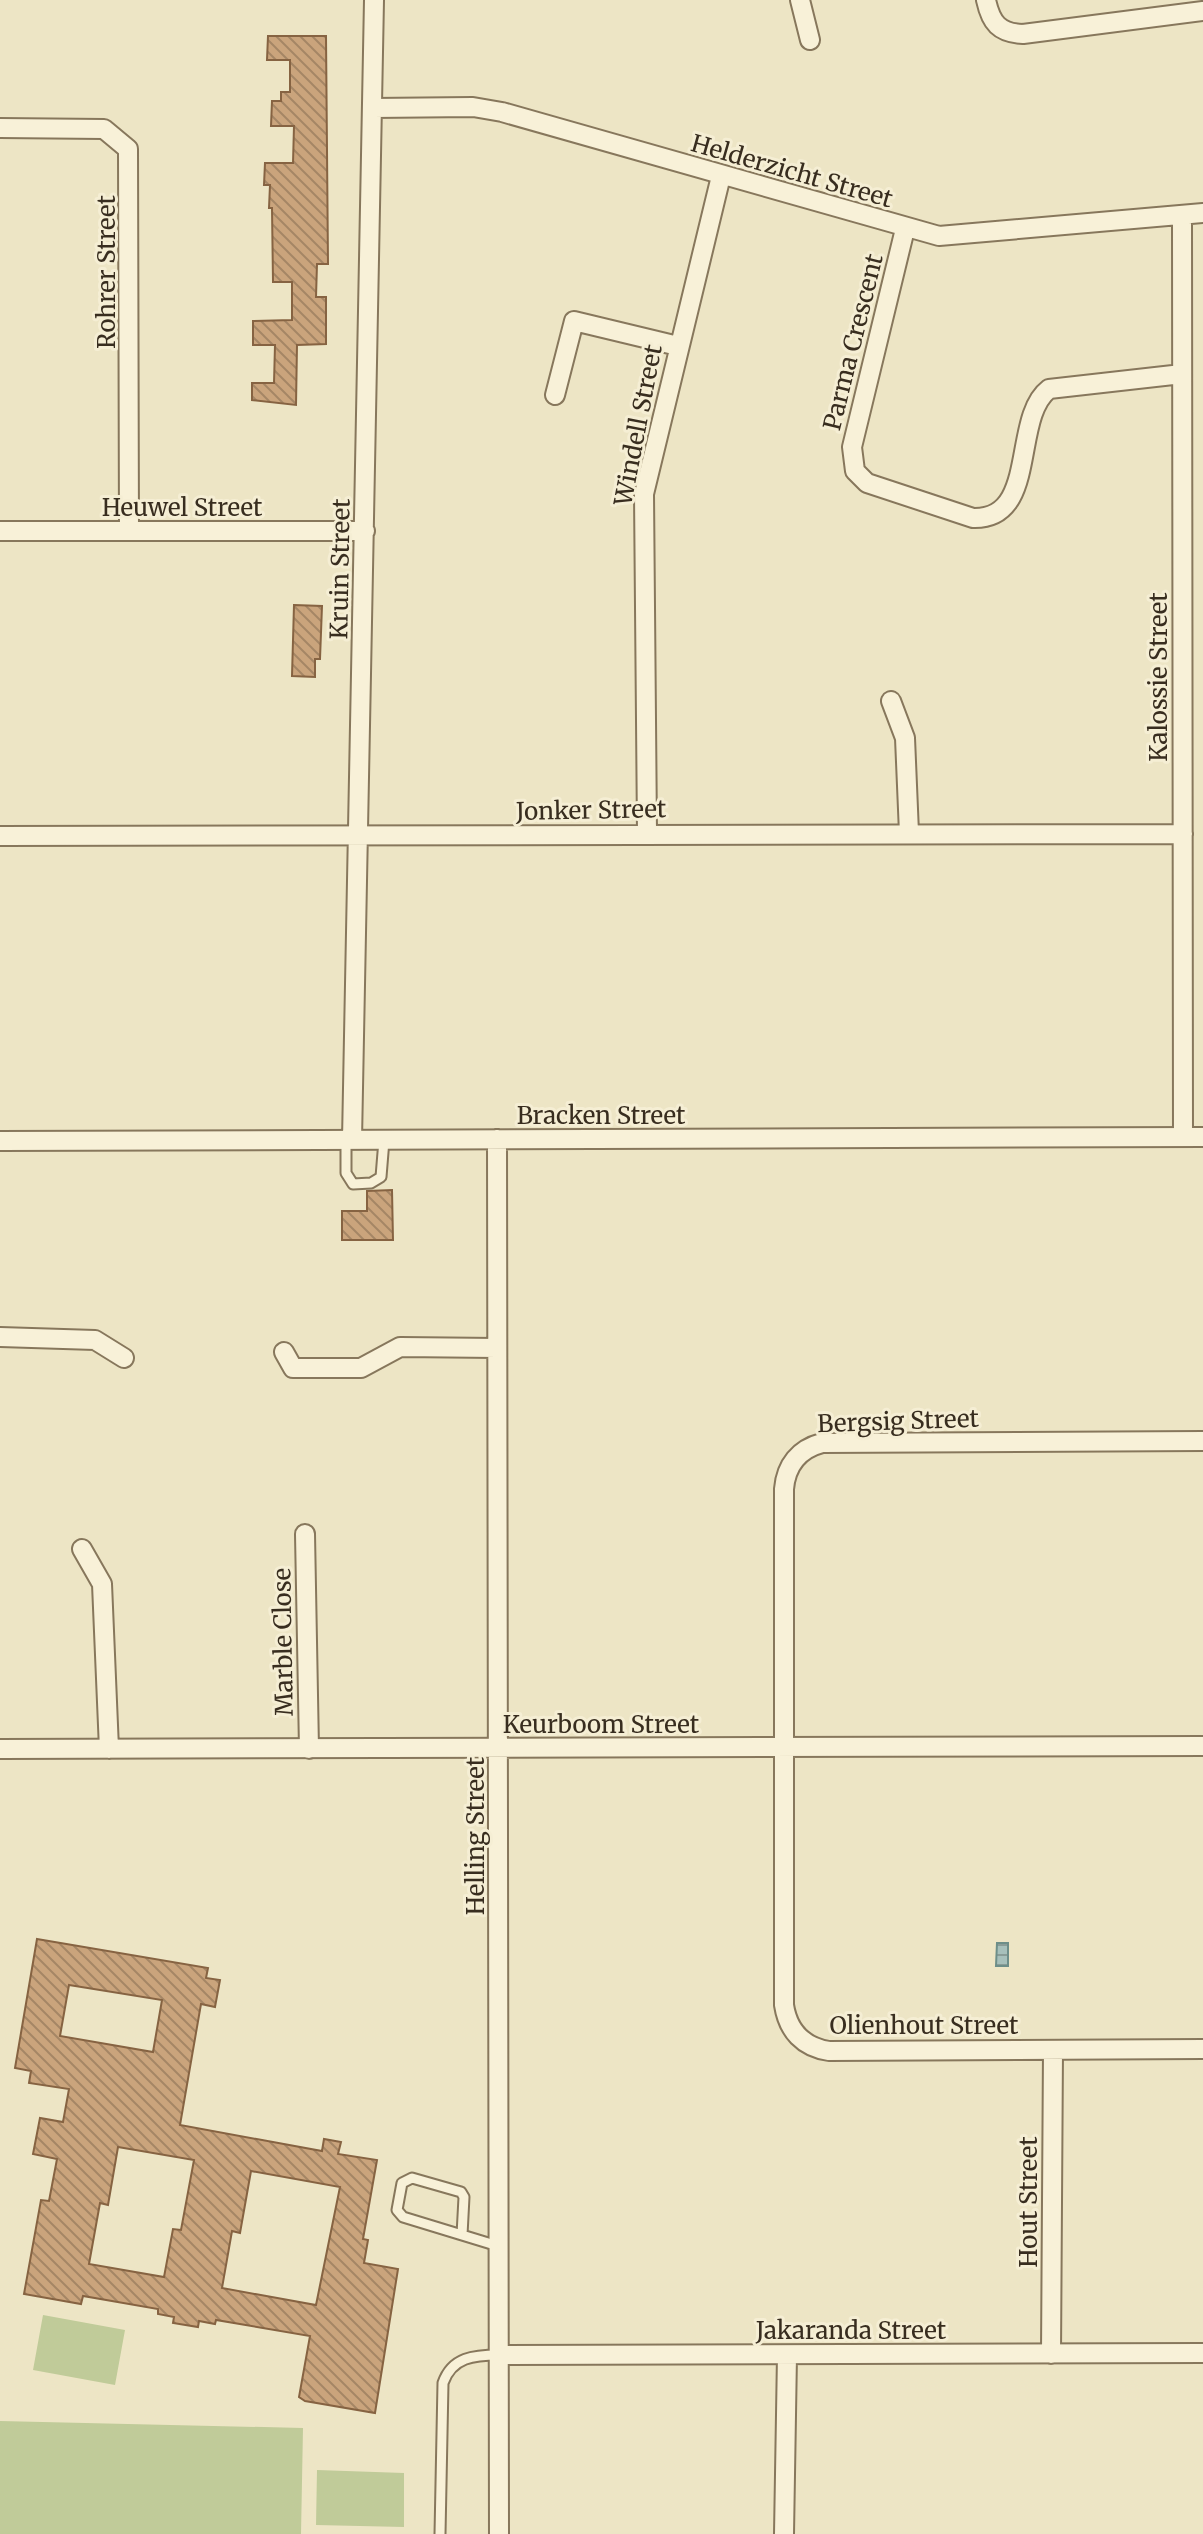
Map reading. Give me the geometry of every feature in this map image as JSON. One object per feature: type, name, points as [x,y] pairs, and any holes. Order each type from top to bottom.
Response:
[{"type":"street","name":"Kruin Street","points":[[349,1140],[365,531],[374,0]]},
{"type":"street","points":[[800,0],[810,40]]},
{"type":"street","points":[[986,0],[994,23],[1011,33],[1160,7],[1203,11]]},
{"type":"street","name":"Helderzicht Street","points":[[373,108],[486,109],[905,229],[960,237],[1203,213]]},
{"type":"street","name":"Rohrer Street","points":[[0,128],[104,129],[128,149],[129,531]]},
{"type":"street","name":"Windell Street","points":[[647,833],[643,514],[647,476],[721,176]]},
{"type":"street","name":"Kalossie Street","points":[[1182,216],[1183,1137]]},
{"type":"street","name":"Parma Crescent","points":[[905,229],[852,447],[855,471],[867,483],[973,518],[990,517],[1010,500],[1039,398],[1049,389],[1182,374]]},
{"type":"street","points":[[555,395],[574,321],[678,346]]},
{"type":"street","name":"Heuwel Street","points":[[0,531],[365,531]]},
{"type":"street","points":[[891,701],[905,738],[909,833]]},
{"type":"street","name":"Jonker Street","points":[[0,836],[1183,834]]},
{"type":"street","name":"Bracken Street","points":[[0,1141],[1203,1137]]},
{"type":"street","name":"Helling Street","points":[[497,1139],[499,2534]]},
{"type":"street","points":[[0,1337],[95,1340],[124,1358]]},
{"type":"street","points":[[284,1352],[293,1368],[361,1368],[400,1347],[497,1348]]},
{"type":"street","name":"Bergsig Street","points":[[785,1747],[784,1489],[792,1461],[806,1449],[822,1443],[1203,1441]]},
{"type":"street","name":"Marble Close","points":[[305,1534],[309,1749]]},
{"type":"street","points":[[82,1549],[102,1584],[109,1749]]},
{"type":"street","name":"Keurboom Street","points":[[0,1749],[1203,1746]]},
{"type":"street","name":"Olienhout Street","points":[[785,1747],[784,2005],[795,2035],[811,2046],[829,2051],[1203,2049]]},
{"type":"street","name":"Hout Street","points":[[1051,2354],[1053,2050]]},
{"type":"street","name":"Jakaranda Street","points":[[499,2355],[1203,2353]]},
{"type":"street","points":[[784,2534],[787,2355]]},
{"type":"lane","points":[[349,1140],[346,1173],[353,1184],[371,1183],[381,1177],[384,1140]]},
{"type":"lane","points":[[462,2235],[464,2197],[461,2192],[412,2178],[402,2183],[397,2210],[400,2215],[462,2235],[498,2246]]},
{"type":"lane","points":[[440,2534],[443,2383],[448,2372],[469,2356],[499,2355]]},
{"type":"green space","points":[[43,2315],[125,2330],[115,2385],[33,2370]]},
{"type":"green space","points":[[0,2421],[303,2428],[301,2534],[0,2534]]},
{"type":"green space","points":[[317,2470],[404,2473],[404,2527],[316,2525]]},
{"type":"water","points":[[997,1943],[1008,1943],[1008,1966],[996,1966]]},
{"type":"building","points":[[268,36],[326,36],[328,264],[317,264],[316,297],[326,297],[326,344],[297,345],[296,405],[252,400],[252,383],[274,383],[275,345],[253,345],[253,321],[292,320],[292,282],[273,282],[270,185],[264,185],[265,163],[293,163],[294,126],[271,126],[272,101],[281,101],[281,92],[290,92],[290,60],[267,60]]},
{"type":"building","points":[[294,605],[322,606],[320,659],[315,659],[315,677],[292,676]]},
{"type":"building","points":[[392,1190],[393,1240],[342,1240],[342,1211],[367,1211],[367,1191]]},
{"type":"building","points":[[37,1939],[208,1968],[206,1978],[220,1980],[215,2007],[201,2004],[180,2125],[322,2151],[324,2139],[341,2142],[338,2154],[377,2160],[363,2239],[368,2240],[364,2263],[398,2269],[375,2413],[305,2401],[299,2397],[310,2336],[216,2320],[215,2324],[199,2321],[198,2327],[173,2323],[174,2317],[158,2314],[158,2309],[83,2296],[81,2304],[24,2294],[41,2200],[49,2201],[57,2159],[33,2154],[40,2118],[63,2122],[69,2089],[29,2083],[31,2071],[15,2068]],"holes":[[[69,1985],[162,2000],[153,2052],[60,2036]],[[118,2147],[194,2160],[181,2230],[173,2229],[164,2277],[89,2264],[100,2203],[108,2205]],[[251,2171],[340,2187],[316,2305],[222,2288],[232,2231],[240,2233]]]}]
